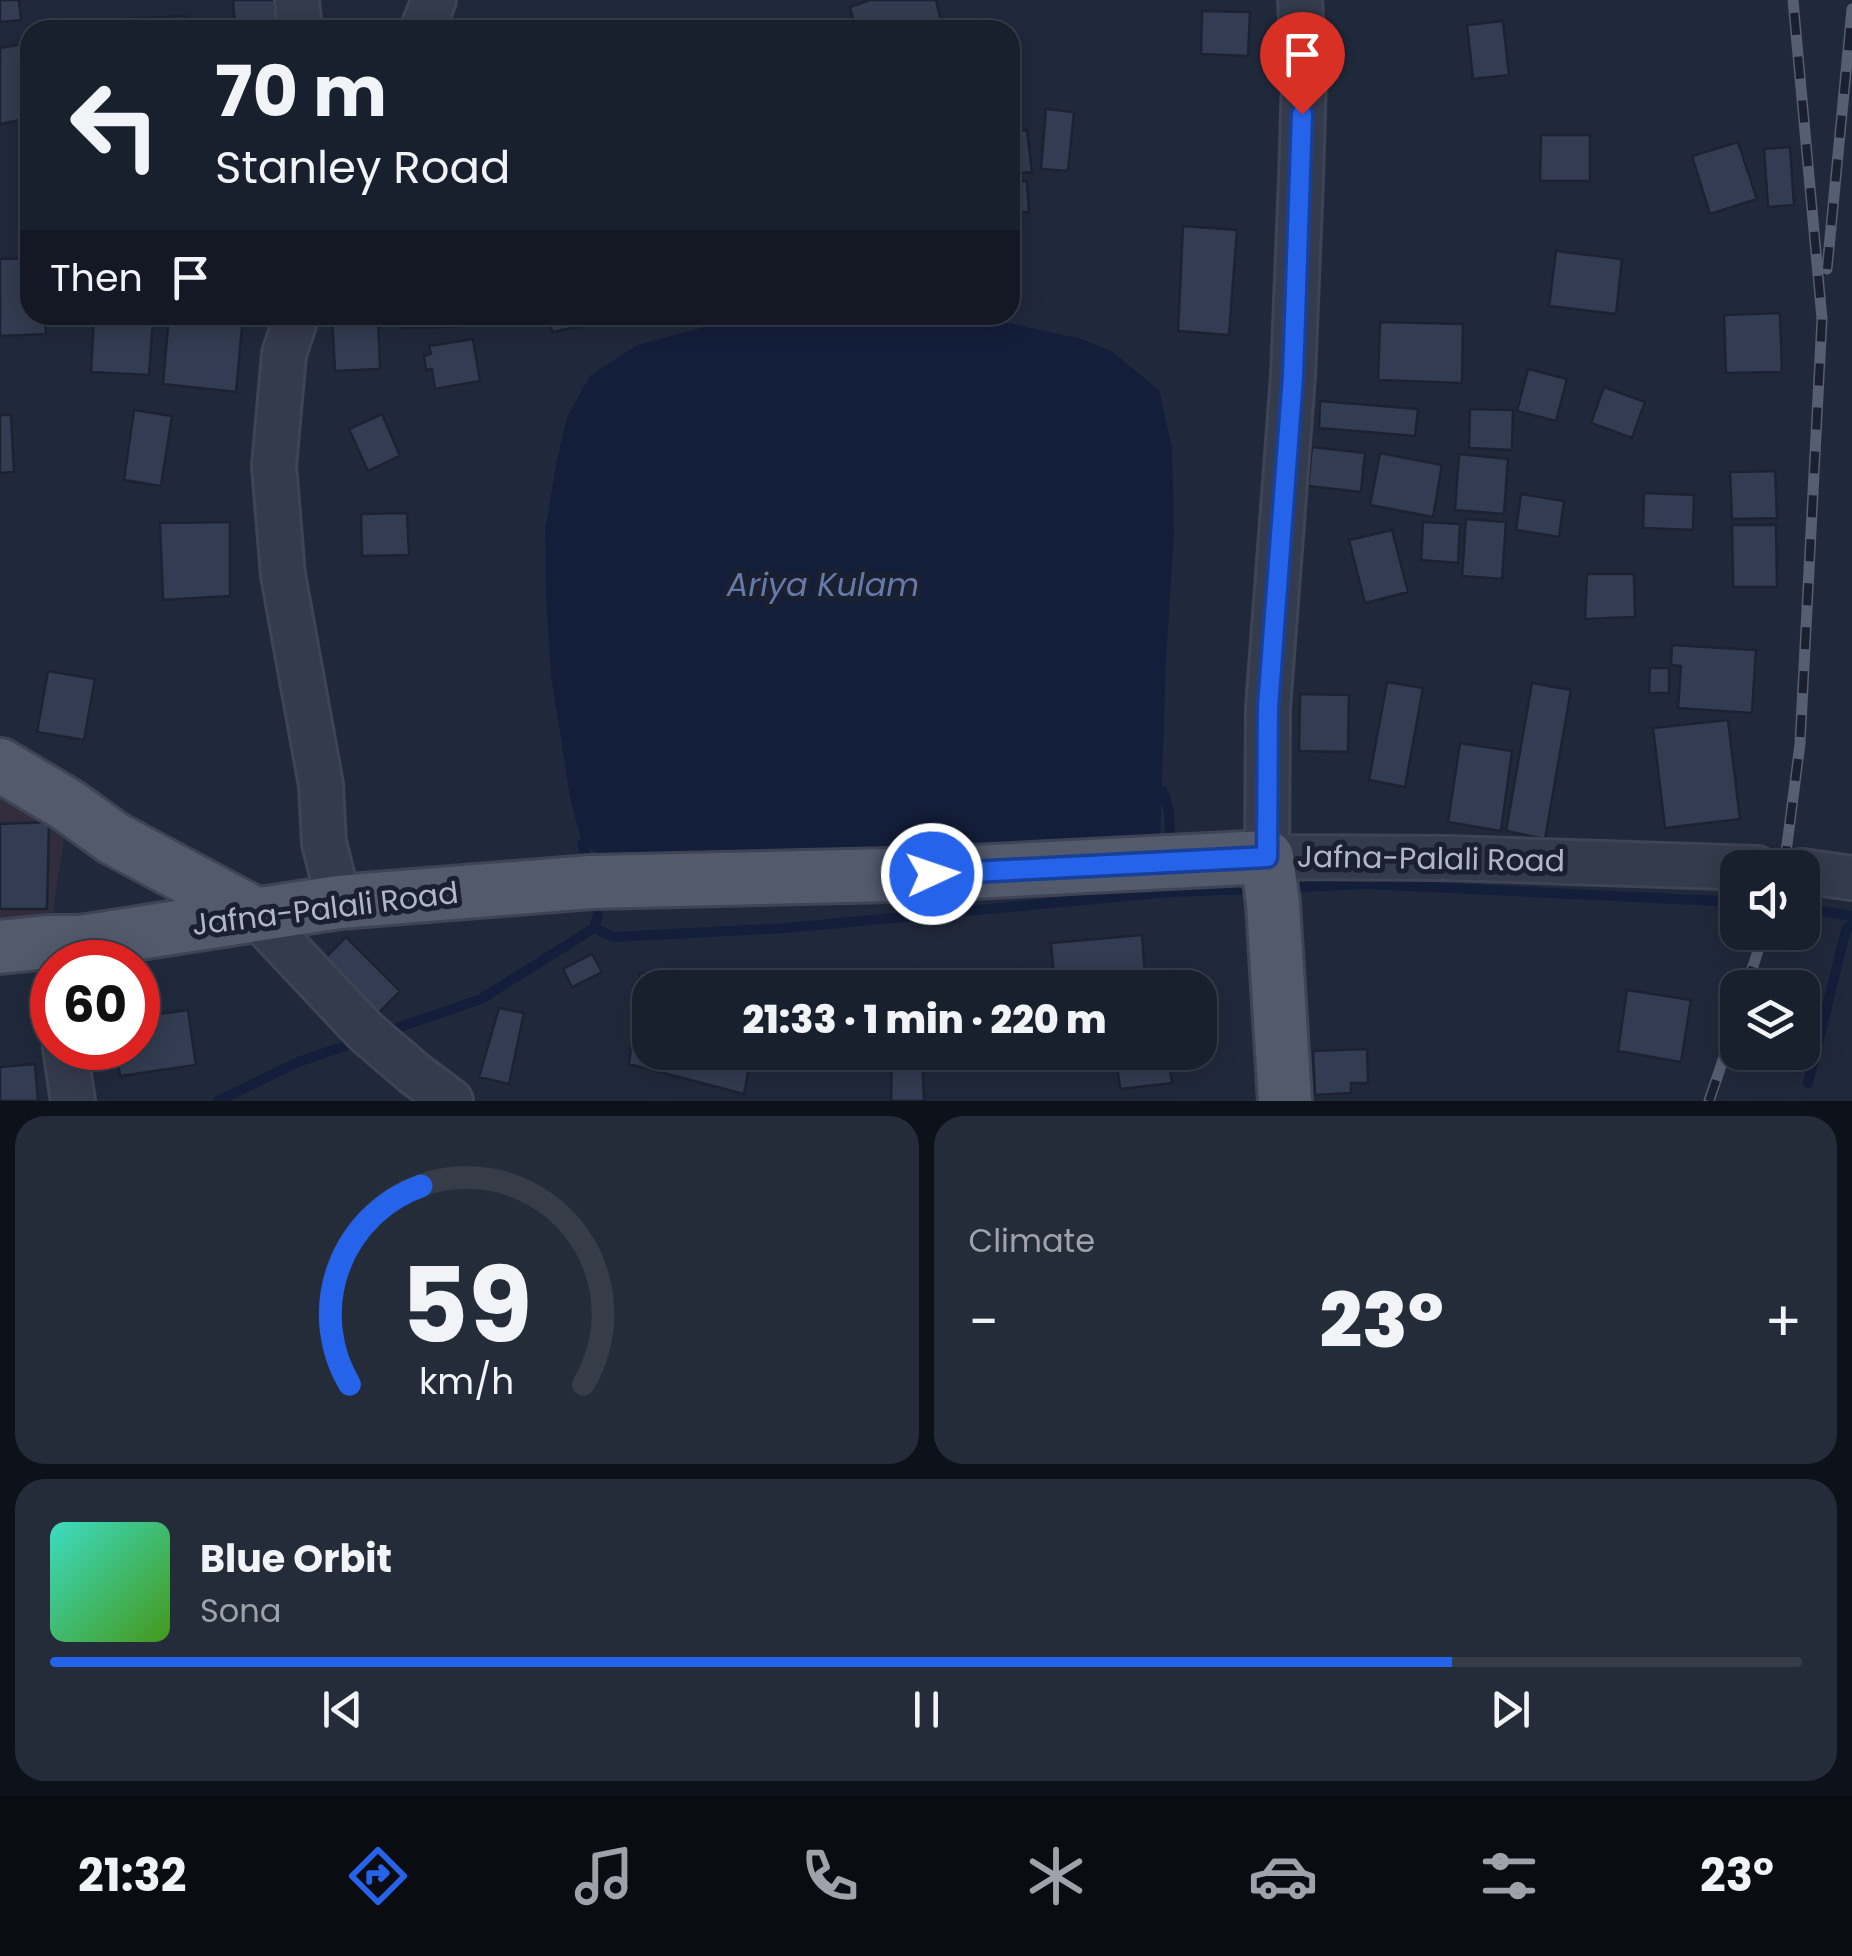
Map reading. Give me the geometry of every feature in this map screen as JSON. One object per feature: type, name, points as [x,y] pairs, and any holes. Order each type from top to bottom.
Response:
[{"type":"main road","points":[[0,766],[69,806],[113,838],[255,914]]},
{"type":"main road","name":"Jafna-Palali Road","points":[[93,940],[339,902],[608,881],[932,874],[1270,878]]},
{"type":"main road","points":[[1270,878],[1285,1101]]},
{"type":"street","points":[[1270,878],[1268,708],[1293,376],[1304,80],[1300,0]]},
{"type":"street","points":[[294,325],[284,354],[274,466],[283,574],[320,785],[324,843],[339,902]]},
{"type":"street","name":"Jafna-Palali Road","points":[[1270,878],[1446,858],[1720,867]]},
{"type":"street","points":[[1820,874],[1852,878]]},
{"type":"street","points":[[255,914],[366,1032],[451,1101]]},
{"type":"street","points":[[68,1070],[73,1101]]},
{"type":"shaded area","points":[[0,765],[69,806],[48,940],[0,920]]},
{"type":"water","name":"Ariya Kulam","points":[[712,325],[1018,325],[1082,339],[1113,352],[1159,390],[1172,447],[1174,533],[1160,842],[611,860],[582,844],[570,797],[551,676],[545,530],[567,417],[590,376],[637,345]]},
{"type":"building","points":[[0,0],[19,0],[21,20],[0,22]]},
{"type":"building","points":[[233,0],[285,0],[287,20],[234,20]]},
{"type":"building","points":[[870,0],[936,0],[941,20],[853,20],[850,7]]},
{"type":"building","points":[[1202,11],[1250,12],[1248,56],[1201,54]]},
{"type":"building","points":[[185,16],[185,20],[109,20]]},
{"type":"building","points":[[1503,21],[1509,75],[1473,79],[1467,25]]},
{"type":"building","points":[[20,45],[20,120],[0,124],[0,48]]},
{"type":"building","points":[[1046,109],[1074,112],[1068,171],[1041,169]]},
{"type":"building","points":[[1020,130],[1027,130],[1032,172],[1020,173]]},
{"type":"building","points":[[1541,135],[1590,135],[1590,181],[1540,181]]},
{"type":"building","points":[[1738,142],[1757,199],[1710,214],[1692,156]]},
{"type":"building","points":[[1790,147],[1794,205],[1768,207],[1764,149]]},
{"type":"building","points":[[1020,181],[1027,181],[1029,212],[1020,212]]},
{"type":"building","points":[[1183,226],[1237,230],[1229,335],[1178,331]]},
{"type":"building","points":[[1556,251],[1622,259],[1616,314],[1549,306]]},
{"type":"building","points":[[20,258],[20,325],[46,325],[46,334],[0,336],[0,259]]},
{"type":"building","points":[[1780,313],[1782,372],[1726,373],[1724,315]]},
{"type":"building","points":[[1380,322],[1463,324],[1462,383],[1378,380]]},
{"type":"building","points":[[94,325],[153,325],[149,375],[91,372]]},
{"type":"building","points":[[168,325],[242,325],[236,392],[163,384]]},
{"type":"building","points":[[332,325],[378,325],[380,369],[335,371]]},
{"type":"building","points":[[402,325],[462,325],[462,326]]},
{"type":"building","points":[[551,325],[587,325],[552,332]]},
{"type":"building","points":[[473,339],[480,381],[435,389],[432,369],[426,370],[424,356],[431,354],[429,346]]},
{"type":"building","points":[[1528,369],[1567,379],[1556,421],[1517,411]]},
{"type":"building","points":[[1604,387],[1645,402],[1632,438],[1591,423]]},
{"type":"building","points":[[1320,401],[1418,409],[1415,436],[1319,428]]},
{"type":"building","points":[[1470,409],[1513,410],[1512,450],[1469,448]]},
{"type":"building","points":[[134,410],[172,416],[161,486],[124,480]]},
{"type":"building","points":[[382,414],[400,456],[368,471],[349,429]]},
{"type":"building","points":[[0,415],[11,415],[14,472],[0,473]]},
{"type":"building","points":[[1312,447],[1365,453],[1361,492],[1308,486]]},
{"type":"building","points":[[1380,453],[1442,465],[1433,517],[1370,505]]},
{"type":"building","points":[[1459,454],[1508,459],[1504,514],[1455,510]]},
{"type":"building","points":[[1775,471],[1777,518],[1732,519],[1730,472]]},
{"type":"building","points":[[1644,493],[1694,495],[1693,530],[1643,528]]},
{"type":"building","points":[[1521,494],[1564,501],[1559,537],[1516,530]]},
{"type":"building","points":[[407,513],[409,555],[362,556],[361,514]]},
{"type":"building","points":[[1466,519],[1506,522],[1502,579],[1462,576]]},
{"type":"building","points":[[230,522],[230,596],[163,600],[160,523]]},
{"type":"building","points":[[1423,522],[1460,524],[1458,563],[1421,560]]},
{"type":"building","points":[[1732,525],[1776,525],[1777,587],[1733,587]]},
{"type":"building","points":[[1392,530],[1408,592],[1365,603],[1349,540]]},
{"type":"building","points":[[1587,574],[1634,574],[1635,617],[1585,619]]},
{"type":"building","points":[[1672,645],[1756,650],[1752,713],[1678,708],[1681,666],[1671,665]]},
{"type":"building","points":[[1650,668],[1669,668],[1669,693],[1649,693]]},
{"type":"building","points":[[48,671],[95,679],[84,740],[37,732]]},
{"type":"building","points":[[1387,682],[1423,688],[1405,787],[1369,780]]},
{"type":"building","points":[[1532,683],[1571,690],[1545,839],[1506,831]]},
{"type":"building","points":[[1300,694],[1349,695],[1348,752],[1299,751]]},
{"type":"building","points":[[1728,720],[1740,819],[1665,828],[1653,728]]},
{"type":"building","points":[[1460,743],[1512,751],[1501,831],[1448,822]]},
{"type":"building","points":[[49,822],[47,909],[0,909],[0,824]]},
{"type":"building","points":[[1142,935],[1145,970],[1053,970],[1051,943]]},
{"type":"building","points":[[346,937],[400,991],[365,1027],[310,973]]},
{"type":"building","points":[[592,954],[602,972],[572,987],[563,969]]},
{"type":"building","points":[[1627,990],[1691,1000],[1681,1062],[1618,1051]]},
{"type":"building","points":[[499,1008],[524,1013],[509,1084],[479,1077]]},
{"type":"building","points":[[188,1010],[196,1065],[120,1076],[119,1070],[160,1070],[160,1014]]},
{"type":"building","points":[[1367,1049],[1368,1083],[1351,1083],[1351,1093],[1315,1095],[1313,1051]]},
{"type":"building","points":[[30,1064],[30,1070],[35,1070],[38,1101],[0,1101],[0,1067]]},
{"type":"building","points":[[652,1070],[749,1070],[744,1094]]},
{"type":"building","points":[[892,1070],[923,1070],[924,1101],[891,1101]]},
{"type":"building","points":[[1118,1070],[1170,1070],[1172,1083],[1120,1089]]},
{"type":"waterway","points":[[1163,791],[1169,811],[1171,849]]},
{"type":"waterway","points":[[582,844],[588,868]]},
{"type":"waterway","points":[[1284,888],[1366,884],[1720,901]]},
{"type":"waterway","points":[[594,928],[613,937],[786,928],[1169,892],[1257,889]]},
{"type":"waterway","points":[[1820,911],[1852,916]]},
{"type":"waterway","points":[[385,1032],[481,999],[594,928],[598,914]]},
{"type":"waterway","points":[[1808,1083],[1846,930],[1852,924]]},
{"type":"waterway","points":[[218,1101],[298,1062],[360,1041]]},
{"type":"railway","points":[[1786,850],[1800,744],[1822,319],[1793,0]]},
{"type":"railway","points":[[1827,269],[1852,9]]},
{"type":"railway","points":[[1752,970],[1758,950]]},
{"type":"railway","points":[[1709,1101],[1720,1069]]},
{"type":"route","points":[[932,874],[1267,857],[1268,708],[1293,376],[1302,114]]}]
